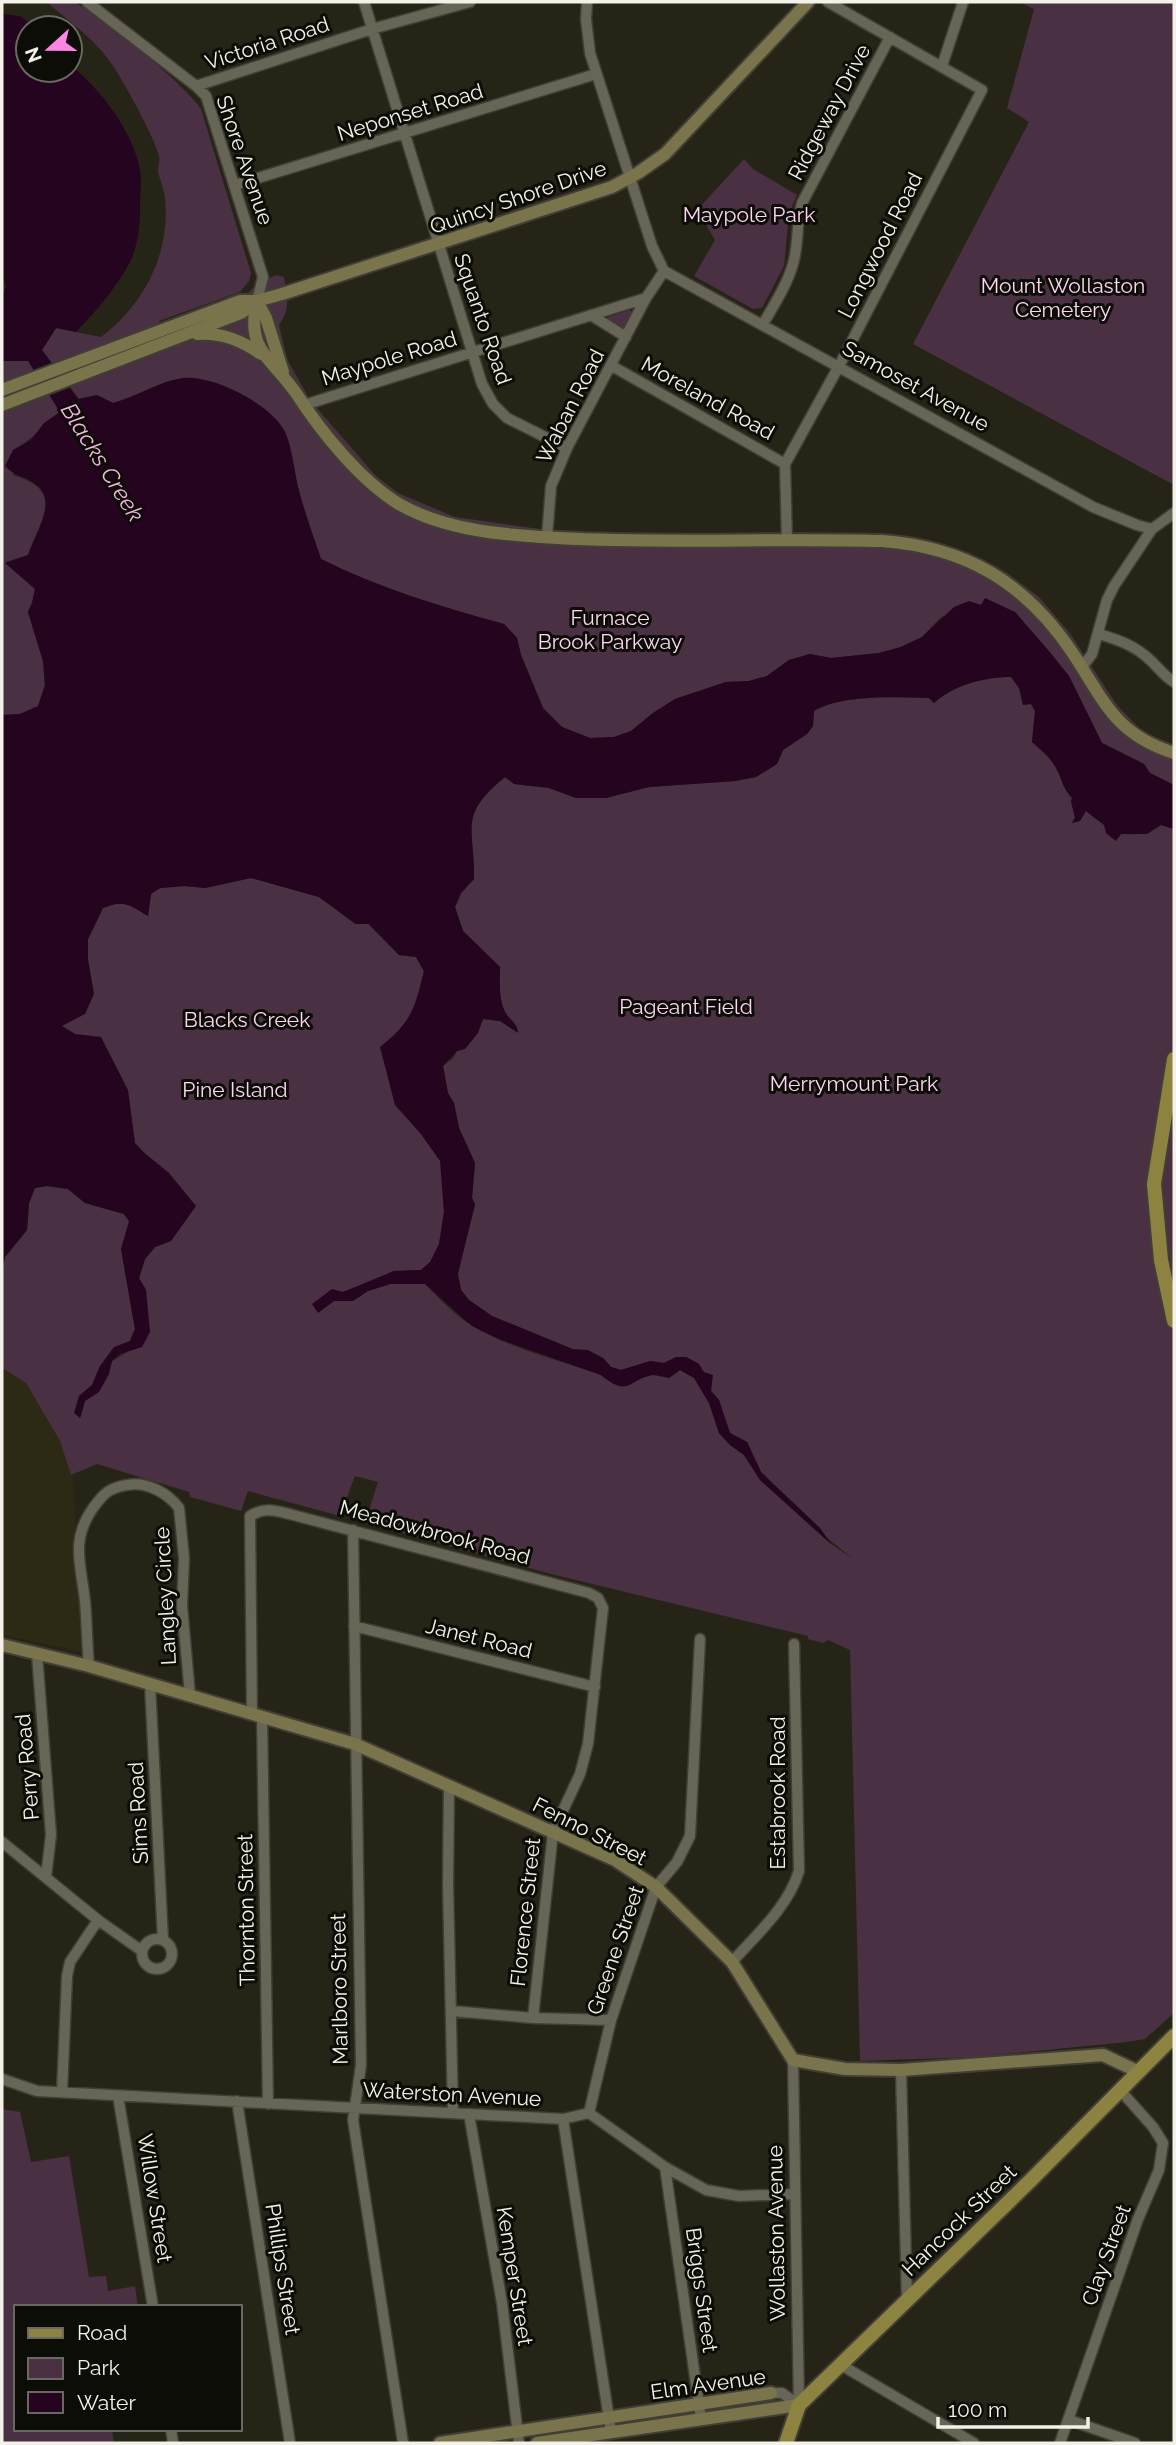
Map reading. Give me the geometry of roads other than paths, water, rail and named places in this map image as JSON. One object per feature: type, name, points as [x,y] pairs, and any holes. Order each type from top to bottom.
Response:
[{"type":"main road","name":"Quincy Shore Drive","points":[[2,405],[39,390],[67,373],[240,301],[257,301],[438,245],[585,198],[630,178],[665,154],[808,2]]},
{"type":"main road","name":"Quincy Shore Drive","points":[[2,390],[30,380],[67,373],[186,335],[241,313],[257,301]]},
{"type":"main road","points":[[257,301],[253,328],[263,355]]},
{"type":"main road","points":[[257,301],[266,318],[285,377]]},
{"type":"main road","points":[[186,335],[219,334],[239,341],[263,355],[285,377],[304,405],[366,478],[398,503],[415,512],[457,525],[547,537],[627,541],[787,540],[908,543],[954,554],[1017,590],[1052,624],[1116,720],[1147,743],[1174,754]]},
{"type":"main road","points":[[1174,1059],[1154,1184],[1161,1260],[1174,1321]]},
{"type":"main road","name":"Fenno Street","points":[[2,1645],[89,1666],[355,1744],[615,1860],[656,1886],[733,1962],[793,2060]]},
{"type":"main road","name":"Hancock Street","points":[[786,2443],[799,2405],[1174,2036]]},
{"type":"main road","points":[[793,2060],[845,2069],[901,2070],[1103,2055],[1139,2072]]},
{"type":"main road","name":"Elm Avenue","points":[[440,2443],[519,2437],[609,2418],[771,2393]]},
{"type":"main road","name":"Elm Avenue","points":[[537,2443],[799,2405]]},
{"type":"street","name":"Shore Avenue","points":[[92,2],[206,96],[263,277],[257,301]]},
{"type":"street","name":"Squanto Road","points":[[363,2],[482,384],[493,404],[507,418],[567,448]]},
{"type":"street","name":"Victoria Road","points":[[196,86],[372,29],[470,2]]},
{"type":"street","points":[[587,2],[590,53],[596,74],[652,246],[664,271],[646,298]]},
{"type":"street","points":[[828,2],[942,66],[963,2]]},
{"type":"street","name":"Ridgeway Drive","points":[[763,324],[794,261],[797,220],[803,203],[890,37]]},
{"type":"street","name":"Longwood Road","points":[[785,464],[839,366],[982,90],[942,66]]},
{"type":"street","name":"Neponset Road","points":[[236,186],[596,74]]},
{"type":"street","name":"Samoset Avenue","points":[[664,271],[1093,507],[1152,529]]},
{"type":"street","name":"Maypole Road","points":[[304,405],[646,298]]},
{"type":"street","name":"Waban Road","points":[[547,537],[551,486],[567,448],[646,298]]},
{"type":"street","points":[[591,316],[626,337]]},
{"type":"street","name":"Moreland Road","points":[[612,366],[785,464]]},
{"type":"street","points":[[785,464],[787,540]]},
{"type":"street","points":[[1082,667],[1092,654],[1107,600],[1114,586],[1152,529],[1174,513]]},
{"type":"street","points":[[1099,634],[1136,648],[1174,682]]},
{"type":"street","name":"Langley Circle","points":[[89,1666],[85,1597],[78,1563],[79,1536],[83,1523],[102,1494],[117,1487],[145,1484],[179,1508],[184,1558],[181,1580],[190,1695]]},
{"type":"street","name":"Meadowbrook Road","points":[[250,1516],[257,1511],[268,1509],[353,1530],[589,1593],[598,1598],[603,1608]]},
{"type":"street","name":"Thornton Street","points":[[250,1516],[268,2104]]},
{"type":"street","name":"Marlboro Street","points":[[353,1530],[361,2065],[353,2120],[403,2443]]},
{"type":"street","name":"Florence Street","points":[[533,2018],[553,1832],[580,1774],[588,1744],[603,1608]]},
{"type":"street","name":"Janet Road","points":[[354,1626],[595,1687]]},
{"type":"street","name":"Greene Street","points":[[589,2113],[611,2020],[656,1886],[677,1862],[690,1836],[700,1639]]},
{"type":"street","name":"Estabrook Road","points":[[733,1962],[782,1904],[794,1887],[799,1871],[794,1644]]},
{"type":"street","name":"Perry Road","points":[[37,1654],[51,1835],[46,1877]]},
{"type":"street","name":"Sims Road","points":[[2,1842],[98,1920],[142,1951],[142,1959],[147,1966],[159,1970],[167,1967],[173,1955],[171,1948],[163,1940],[150,1684]]},
{"type":"street","points":[[449,1784],[448,1885],[453,2113]]},
{"type":"street","points":[[62,2092],[69,1962],[98,1920]]},
{"type":"street","points":[[142,1951],[152,1940],[163,1940]]},
{"type":"street","points":[[452,2011],[533,2018],[611,2020]]},
{"type":"street","name":"Wollaston Avenue","points":[[793,2060],[799,2405]]},
{"type":"street","points":[[901,2070],[907,2300]]},
{"type":"street","name":"Waterston Avenue","points":[[2,2079],[37,2091],[118,2096],[563,2119],[589,2113]]},
{"type":"street","name":"Clay Street","points":[[1059,2443],[1138,2219],[1159,2170],[1163,2143],[1121,2090]]},
{"type":"street","name":"Willow Street","points":[[118,2096],[153,2305]]},
{"type":"street","name":"Phillips Street","points":[[237,2101],[290,2443]]},
{"type":"street","points":[[589,2113],[665,2167],[706,2190],[739,2196],[795,2194]]},
{"type":"street","name":"Kemper Street","points":[[470,2114],[502,2303],[519,2437]]},
{"type":"street","points":[[563,2119],[611,2432]]},
{"type":"street","name":"Briggs Street","points":[[665,2167],[701,2418]]},
{"type":"street","points":[[841,2365],[974,2443]]},
{"type":"street","name":"Elm Avenue","points":[[771,2393],[782,2393],[799,2405]]},
{"type":"street","points":[[1069,2420],[1135,2443]]},
{"type":"water","name":"Blacks Creek","points":[[2,14],[14,15],[14,84],[84,84],[84,77],[123,126],[140,170],[139,227],[131,260],[106,298],[76,332],[56,328],[42,350],[78,399],[97,395],[113,403],[165,382],[195,378],[224,386],[254,401],[267,410],[284,430],[300,496],[321,559],[411,596],[504,624],[517,638],[521,655],[543,708],[562,727],[590,738],[614,737],[631,731],[675,699],[726,682],[749,681],[767,676],[789,660],[810,654],[831,658],[879,653],[901,647],[922,637],[954,607],[969,601],[981,605],[985,598],[1015,612],[1049,651],[1069,676],[1102,743],[1144,764],[1150,773],[1174,785],[1174,829],[1161,825],[1147,834],[1121,834],[1116,841],[1106,833],[1104,825],[1086,811],[1080,821],[1072,823],[1075,818],[1072,798],[1054,764],[1032,742],[1035,711],[1031,704],[1023,705],[1019,688],[1011,677],[1001,677],[960,687],[934,703],[929,698],[886,697],[854,699],[825,706],[814,711],[813,726],[807,734],[783,750],[777,764],[756,777],[649,787],[606,798],[576,798],[549,788],[514,784],[505,777],[490,790],[474,813],[474,879],[461,893],[455,907],[463,931],[500,967],[502,1003],[518,1033],[500,1021],[483,1019],[478,1033],[465,1049],[457,1051],[443,1066],[459,1128],[475,1163],[472,1198],[475,1204],[458,1274],[461,1290],[469,1300],[492,1316],[572,1349],[588,1350],[603,1358],[611,1367],[621,1370],[650,1361],[664,1363],[676,1357],[686,1357],[699,1364],[704,1372],[713,1375],[711,1391],[719,1400],[730,1433],[747,1442],[761,1472],[820,1528],[831,1544],[760,1480],[744,1455],[719,1433],[709,1403],[694,1378],[680,1370],[669,1378],[652,1375],[628,1386],[617,1385],[601,1375],[499,1339],[472,1326],[425,1284],[390,1284],[368,1291],[353,1301],[334,1301],[318,1313],[312,1304],[332,1289],[343,1292],[394,1271],[421,1270],[430,1262],[439,1244],[444,1212],[440,1161],[421,1134],[395,1105],[380,1047],[399,1030],[410,1014],[424,971],[416,957],[399,955],[369,924],[356,924],[319,897],[251,878],[205,888],[160,888],[151,894],[148,916],[127,904],[103,908],[88,939],[88,960],[94,994],[85,1014],[62,1026],[75,1034],[101,1037],[128,1090],[135,1143],[169,1173],[196,1206],[171,1241],[155,1247],[145,1259],[139,1278],[146,1290],[150,1332],[142,1347],[120,1354],[112,1361],[109,1374],[99,1392],[85,1401],[80,1418],[74,1413],[79,1396],[92,1385],[100,1366],[114,1347],[130,1341],[135,1329],[121,1249],[129,1221],[124,1214],[85,1203],[68,1189],[47,1186],[35,1188],[29,1203],[27,1230],[5,1257],[2,1271],[2,715],[20,714],[38,706],[45,685],[43,661],[28,612],[35,589],[5,563],[28,555],[43,518],[45,498],[34,483],[5,466],[13,450],[31,440],[44,423],[60,412],[28,361],[2,361],[2,297],[6,286],[2,276]]},
{"type":"park label","name":"Maypole Park","points":[[749,214]]},
{"type":"park label","name":"Mount Wollaston Cemetery","points":[[1063,297]]},
{"type":"park label","name":"Furnace Brook Parkway","points":[[610,629]]},
{"type":"park label","name":"Pageant Field","points":[[686,1006]]},
{"type":"park label","name":"Merrymount Park","points":[[854,1083]]},
{"type":"park label","name":"Pine Island","points":[[235,1089]]}]
